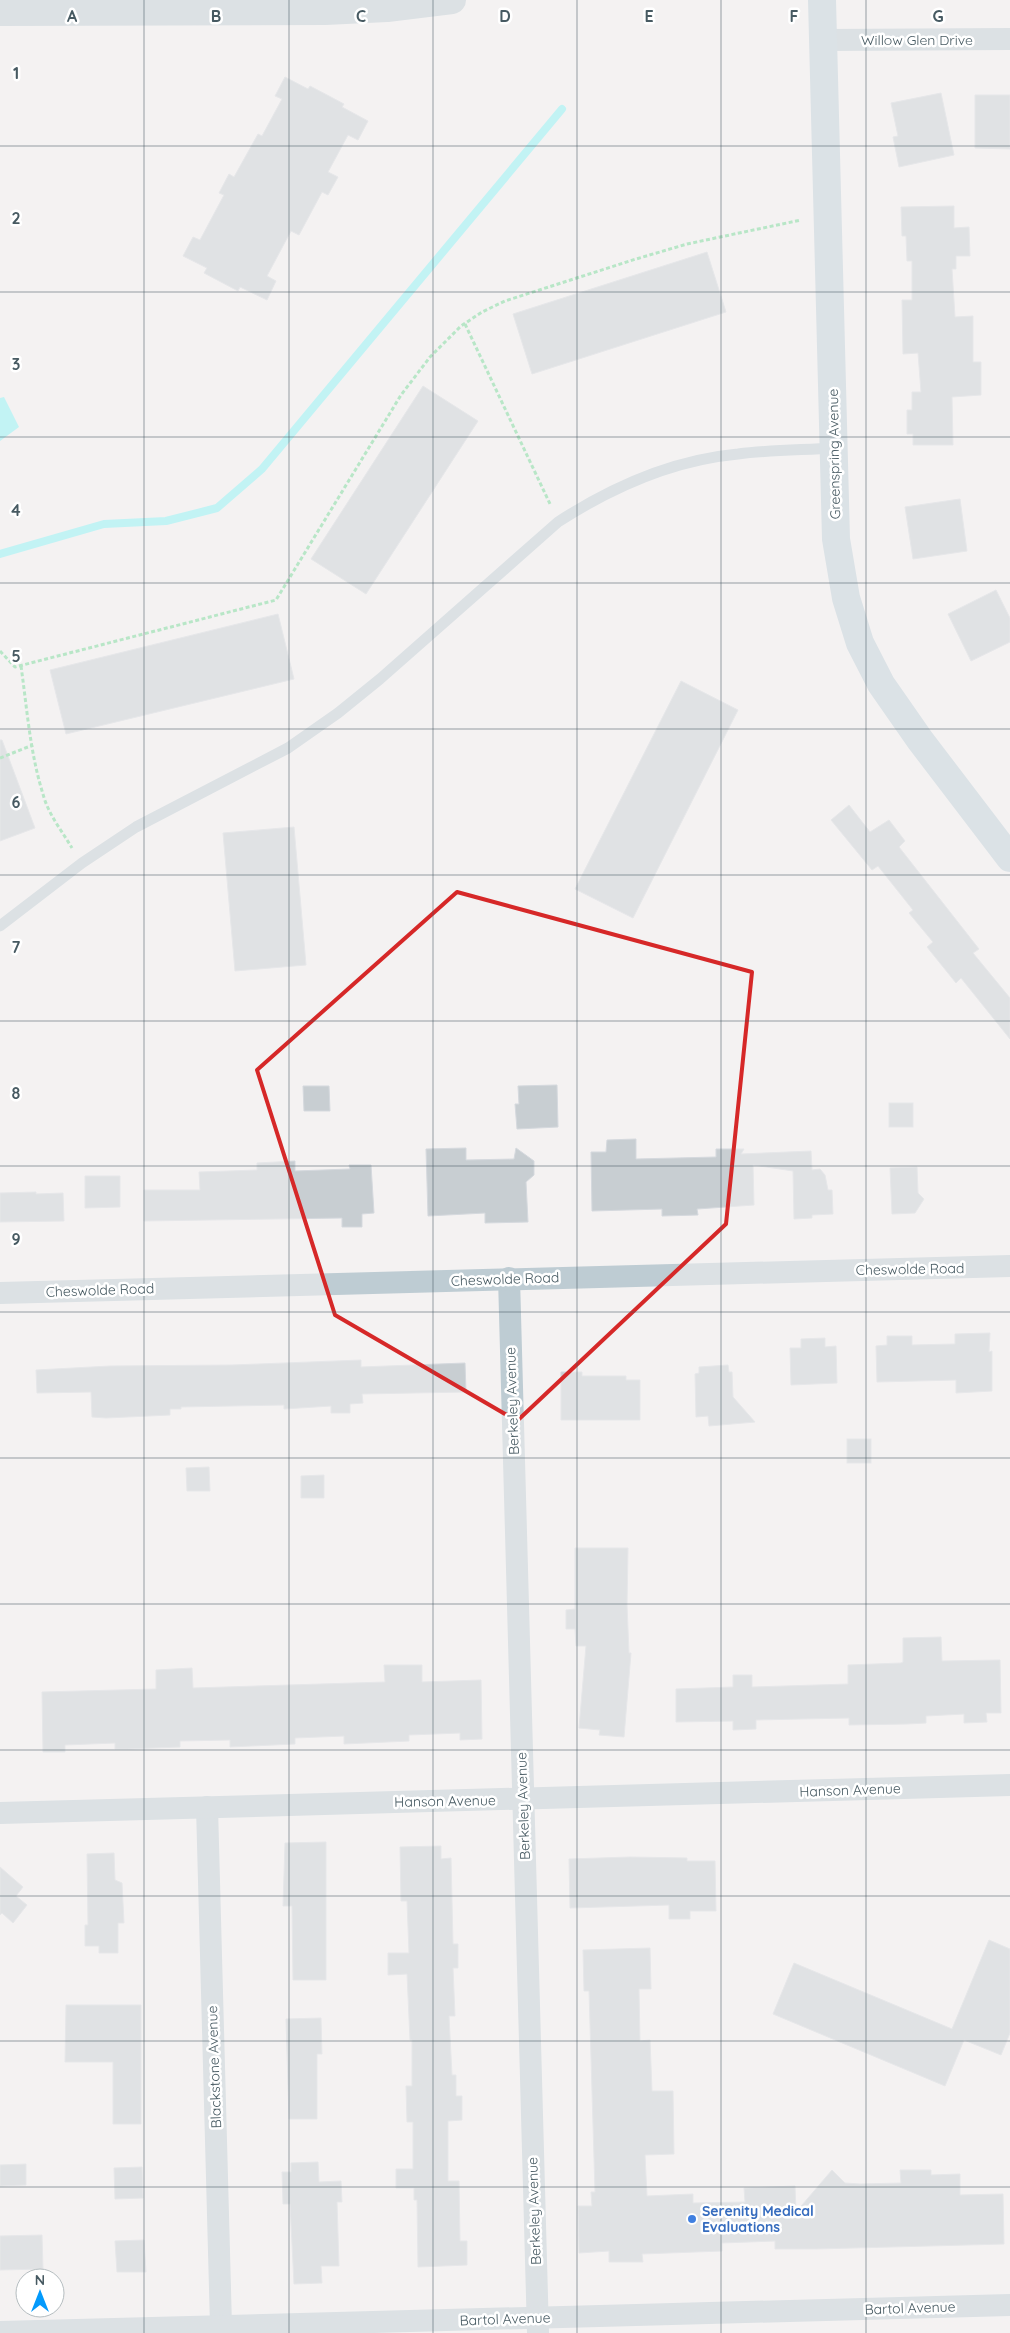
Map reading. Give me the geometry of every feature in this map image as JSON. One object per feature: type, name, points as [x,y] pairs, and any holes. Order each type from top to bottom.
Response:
[{"type":"main road","name":"Greenspring Avenue","points":[[822,0],[836,539],[846,598],[860,643],[881,684],[920,740],[1010,858]]},
{"type":"street","points":[[0,12],[325,11],[387,8],[452,0]]},
{"type":"street","name":"Willow Glen Drive","points":[[823,40],[1010,39]]},
{"type":"street","name":"Cheswolde Road","points":[[0,1293],[1010,1266]]},
{"type":"street","name":"Berkeley Avenue","points":[[509,1278],[538,2325]]},
{"type":"street","name":"Hanson Avenue","points":[[0,1813],[1010,1785]]},
{"type":"street","name":"Blackstone Avenue","points":[[207,1807],[221,2326]]},
{"type":"street","name":"Bartol Avenue","points":[[0,2332],[221,2326],[538,2325],[1010,2305]]},
{"type":"lane","points":[[0,926],[82,863],[136,827],[288,748],[338,713],[380,679],[558,522],[589,502],[626,484],[665,470],[738,454],[833,448]]},
{"type":"path","points":[[0,651],[15,667],[276,600],[401,395],[430,357],[465,324],[482,312],[505,301],[688,244],[829,214]]},
{"type":"path","points":[[465,324],[558,522]]},
{"type":"path","points":[[20,666],[43,795],[50,811],[82,863]]},
{"type":"path","points":[[0,758],[33,745]]},
{"type":"highlighted area","points":[[457,892],[752,972],[726,1224],[517,1421],[335,1315],[257,1070]]},
{"type":"water","points":[[4,397],[19,427],[0,441],[0,398]]},
{"type":"building","points":[[285,77],[308,89],[310,86],[329,96],[344,104],[342,107],[368,121],[358,140],[348,135],[328,172],[338,177],[328,195],[322,192],[299,235],[291,231],[267,276],[276,281],[267,300],[240,287],[238,291],[204,273],[207,268],[183,256],[193,237],[200,240],[224,195],[219,193],[229,174],[234,177],[258,134],[262,136],[282,99],[275,96]]},
{"type":"building","points":[[941,93],[954,155],[899,167],[893,137],[898,136],[891,103]]},
{"type":"building","points":[[975,95],[1010,95],[1010,149],[975,148]]},
{"type":"building","points":[[954,206],[954,228],[969,227],[970,256],[956,256],[956,269],[952,269],[955,317],[973,316],[973,362],[981,362],[981,395],[952,397],[953,445],[913,445],[913,434],[907,434],[907,410],[912,410],[912,392],[921,392],[918,353],[903,354],[902,300],[912,300],[912,261],[907,261],[906,236],[902,236],[901,207]]},
{"type":"building","points":[[707,252],[726,312],[532,374],[513,314]]},
{"type":"building","points":[[423,386],[478,421],[366,594],[311,559]]},
{"type":"building","points":[[960,499],[967,551],[913,559],[905,507]]},
{"type":"building","points":[[996,590],[1010,618],[1010,642],[971,661],[948,614]]},
{"type":"building","points":[[278,614],[294,679],[66,734],[50,670]]},
{"type":"building","points":[[681,681],[738,710],[633,918],[575,889]]},
{"type":"building","points":[[0,740],[2,740],[35,828],[0,841]]},
{"type":"building","points":[[849,805],[870,832],[889,820],[905,841],[899,847],[979,949],[973,953],[1010,998],[1010,1039],[961,978],[956,983],[927,947],[933,942],[909,913],[913,910],[878,866],[872,870],[831,820]]},
{"type":"building","points":[[294,827],[306,965],[235,971],[223,833]]},
{"type":"building","points":[[557,1085],[558,1127],[517,1129],[515,1104],[519,1104],[518,1086]]},
{"type":"building","points":[[303,1086],[329,1086],[330,1111],[304,1111]]},
{"type":"building","points":[[889,1103],[913,1103],[913,1127],[889,1127]]},
{"type":"building","points":[[636,1139],[636,1159],[716,1157],[716,1149],[744,1149],[741,1154],[811,1151],[812,1170],[820,1169],[825,1175],[828,1190],[832,1190],[833,1214],[812,1215],[812,1218],[794,1219],[793,1171],[753,1165],[754,1205],[697,1209],[698,1215],[662,1216],[662,1209],[592,1211],[591,1152],[606,1152],[607,1140]]},
{"type":"building","points":[[466,1148],[466,1160],[514,1159],[516,1148],[534,1161],[534,1175],[526,1182],[528,1222],[485,1223],[485,1213],[428,1216],[426,1149]]},
{"type":"building","points":[[295,1161],[295,1171],[350,1169],[349,1165],[371,1165],[374,1213],[362,1214],[362,1227],[342,1227],[342,1218],[144,1221],[144,1190],[200,1190],[199,1172],[257,1170],[257,1163]]},
{"type":"building","points":[[917,1167],[918,1193],[924,1199],[915,1213],[892,1214],[890,1168]]},
{"type":"building","points":[[85,1176],[120,1176],[120,1207],[85,1208]]},
{"type":"building","points":[[36,1192],[36,1194],[63,1193],[64,1221],[0,1222],[0,1193]]},
{"type":"building","points":[[990,1333],[989,1352],[992,1351],[992,1391],[956,1393],[956,1380],[877,1382],[876,1346],[887,1345],[887,1336],[912,1336],[912,1345],[955,1344],[955,1334]]},
{"type":"building","points":[[825,1338],[825,1347],[836,1346],[837,1383],[791,1385],[790,1348],[801,1348],[801,1339]]},
{"type":"building","points":[[361,1360],[361,1367],[465,1363],[466,1392],[362,1394],[363,1403],[350,1404],[350,1413],[331,1413],[331,1406],[284,1409],[284,1405],[181,1407],[181,1409],[170,1409],[170,1415],[106,1418],[92,1417],[91,1392],[37,1393],[36,1370],[110,1366],[232,1365]]},
{"type":"building","points":[[728,1365],[729,1372],[732,1372],[733,1397],[755,1422],[709,1426],[708,1416],[696,1417],[695,1374],[699,1373],[699,1367]]},
{"type":"building","points":[[561,1372],[582,1372],[582,1376],[626,1376],[626,1380],[640,1380],[640,1420],[561,1420]]},
{"type":"building","points":[[847,1439],[871,1439],[871,1463],[847,1463]]},
{"type":"building","points":[[209,1467],[210,1491],[187,1491],[186,1468]]},
{"type":"building","points":[[324,1475],[324,1498],[301,1498],[301,1476]]},
{"type":"building","points":[[575,1548],[628,1548],[627,1605],[629,1653],[631,1653],[624,1737],[599,1735],[600,1730],[579,1728],[586,1646],[576,1646],[575,1629],[566,1629],[566,1610],[575,1609]]},
{"type":"building","points":[[941,1637],[942,1661],[1000,1660],[1001,1713],[986,1713],[987,1722],[964,1723],[964,1714],[926,1716],[926,1723],[907,1724],[849,1725],[849,1718],[756,1720],[756,1729],[733,1730],[733,1721],[676,1722],[676,1689],[733,1687],[733,1675],[752,1675],[752,1687],[848,1684],[848,1665],[901,1663],[903,1662],[903,1638]]},
{"type":"building","points":[[384,1665],[422,1665],[422,1682],[481,1680],[482,1739],[460,1740],[460,1733],[409,1735],[409,1741],[344,1744],[344,1736],[295,1738],[295,1744],[230,1747],[230,1740],[180,1741],[180,1747],[127,1749],[115,1749],[115,1743],[65,1745],[65,1752],[43,1752],[42,1692],[156,1689],[156,1670],[192,1668],[193,1688],[385,1682]]},
{"type":"building","points":[[326,1842],[326,1980],[293,1980],[292,1906],[283,1906],[285,1843]]},
{"type":"building","points":[[441,1846],[441,1859],[451,1858],[453,1944],[458,1944],[458,1968],[453,1968],[455,2016],[449,2016],[452,2075],[456,2075],[456,2096],[462,2096],[462,2120],[448,2121],[448,2181],[459,2181],[460,2241],[467,2241],[467,2265],[418,2267],[417,2200],[414,2200],[414,2188],[396,2188],[396,2169],[413,2169],[413,2122],[407,2122],[406,2086],[412,2086],[412,2040],[410,2040],[407,1974],[388,1975],[388,1953],[409,1953],[407,1901],[401,1901],[400,1847]]},
{"type":"building","points":[[114,1853],[115,1880],[122,1883],[124,1923],[118,1923],[118,1953],[99,1953],[99,1946],[85,1946],[85,1925],[88,1925],[87,1854]]},
{"type":"building","points":[[687,1858],[687,1861],[715,1861],[716,1911],[690,1911],[690,1919],[669,1919],[669,1905],[570,1908],[569,1859]]},
{"type":"building","points":[[0,1867],[23,1887],[16,1896],[27,1905],[13,1923],[2,1913],[0,1915]]},
{"type":"building","points":[[989,1940],[1010,1949],[1010,2033],[1001,2055],[964,2040],[945,2086],[773,2014],[794,1963],[952,2029]]},
{"type":"building","points":[[650,1948],[651,1989],[639,1989],[640,2041],[650,2040],[652,2091],[673,2091],[674,2154],[645,2155],[647,2196],[693,2194],[693,2203],[745,2202],[744,2188],[795,2186],[796,2212],[832,2170],[845,2183],[860,2184],[901,2183],[900,2170],[931,2170],[931,2175],[960,2174],[960,2195],[1003,2194],[1004,2244],[775,2249],[775,2241],[722,2243],[722,2251],[642,2254],[643,2262],[609,2262],[609,2251],[579,2253],[578,2206],[592,2206],[591,2192],[595,2192],[589,1991],[584,1991],[583,1950]]},
{"type":"building","points":[[66,2005],[141,2005],[141,2124],[113,2124],[113,2062],[65,2062]]},
{"type":"building","points":[[321,2018],[322,2054],[317,2054],[317,2119],[289,2119],[286,2019]]},
{"type":"building","points":[[318,2162],[319,2182],[341,2181],[342,2202],[337,2202],[339,2266],[321,2266],[322,2283],[294,2284],[290,2204],[283,2204],[282,2172],[291,2172],[291,2163]]},
{"type":"building","points":[[26,2164],[26,2185],[0,2186],[0,2165]]},
{"type":"building","points":[[142,2167],[143,2198],[115,2199],[114,2168]]},
{"type":"building","points":[[42,2235],[43,2268],[0,2270],[0,2236]]},
{"type":"building","points":[[144,2240],[146,2272],[117,2272],[115,2241]]},
{"type":"waterway","points":[[0,554],[104,524],[166,521],[217,508],[262,469],[562,109]]},
{"type":"place","name":"Serenity Medical Evaluations","points":[[692,2219]]}]
